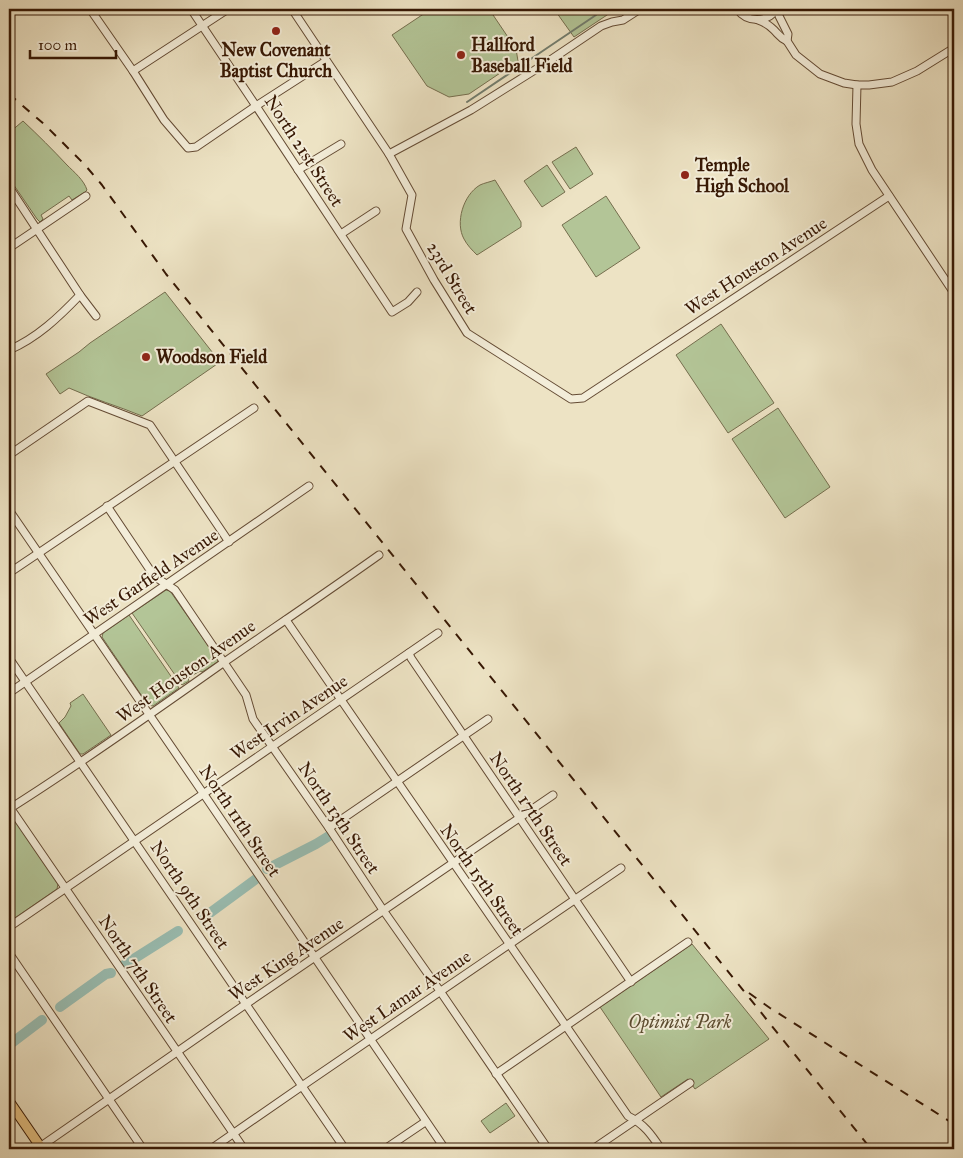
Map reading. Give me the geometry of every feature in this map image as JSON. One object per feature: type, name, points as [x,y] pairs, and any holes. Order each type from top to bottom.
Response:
[{"type":"main road","points":[[9,1101],[40,1148]]},
{"type":"street","points":[[90,9],[164,120],[188,148],[196,147],[326,60]]},
{"type":"street","name":"North 21st Street","points":[[190,9],[392,312],[408,302],[417,292]]},
{"type":"street","points":[[132,71],[228,9]]},
{"type":"street","name":"23rd Street","points":[[292,9],[389,154],[412,195],[406,229],[434,280],[468,333],[571,399],[583,398],[640,361]]},
{"type":"street","points":[[389,154],[471,110],[601,26],[623,20],[640,9]]},
{"type":"street","points":[[737,9],[745,17],[753,20],[768,17],[778,9],[779,16],[788,34],[787,41],[796,56],[820,74],[844,83],[869,85],[892,82],[917,71],[954,48]]},
{"type":"street","points":[[758,20],[774,29],[780,39],[787,41]]},
{"type":"street","points":[[857,85],[856,124],[859,144],[872,170],[954,293]]},
{"type":"street","points":[[298,170],[341,144]]},
{"type":"street","points":[[9,188],[96,316]]},
{"type":"street","points":[[9,248],[86,196]]},
{"type":"street","name":"West Houston Avenue","points":[[640,361],[889,196]]},
{"type":"street","points":[[341,234],[376,211]]},
{"type":"street","points":[[9,350],[29,340],[50,325],[80,295]]},
{"type":"street","points":[[9,455],[88,401],[140,420],[150,425],[229,542]]},
{"type":"street","points":[[9,572],[254,408]]},
{"type":"street","name":"West Garfield Avenue","points":[[9,693],[310,486]]},
{"type":"street","name":"North 13th Street","points":[[107,506],[154,576],[175,590],[246,695],[253,719],[271,746],[548,1149]]},
{"type":"street","name":"North 11th Street","points":[[9,510],[204,793],[444,1149]]},
{"type":"street","name":"West Houston Avenue","points":[[9,808],[46,786],[379,555]]},
{"type":"street","name":"North 15th Street","points":[[286,620],[628,1116],[647,1129],[661,1149]]},
{"type":"street","name":"West Irvin Avenue","points":[[9,927],[438,633]]},
{"type":"street","name":"North 17th Street","points":[[409,653],[410,658],[631,982]]},
{"type":"street","name":"North 9th Street","points":[[9,658],[345,1149]]},
{"type":"street","points":[[329,828],[488,719]]},
{"type":"street","name":"West King Avenue","points":[[40,1148],[109,1098],[553,795]]},
{"type":"street","name":"North 7th Street","points":[[9,808],[244,1149]]},
{"type":"street","name":"West Lamar Avenue","points":[[211,1149],[621,868]]},
{"type":"street","points":[[496,1074],[688,942]]},
{"type":"street","points":[[9,953],[143,1149]]},
{"type":"street","points":[[592,1149],[690,1083]]},
{"type":"street","points":[[385,1149],[425,1122]]},
{"type":"green space","name":"Hallford Baseball Field","points":[[431,9],[489,9],[516,49],[518,61],[469,94],[449,97],[427,86],[392,35]]},
{"type":"green space","points":[[554,9],[616,9],[574,37]]},
{"type":"green space","points":[[23,121],[79,176],[87,190],[72,200],[69,196],[41,215],[43,219],[40,222],[9,178],[9,138],[12,136],[10,132]]},
{"type":"green space","points":[[576,147],[593,174],[570,189],[552,162]]},
{"type":"green space","points":[[547,165],[565,192],[542,207],[524,181]]},
{"type":"green space","points":[[495,180],[521,222],[521,227],[477,255],[464,239],[461,232],[462,210],[469,195],[474,190],[480,185]]},
{"type":"green space","points":[[606,196],[640,248],[596,277],[562,225]]},
{"type":"green space","name":"Woodson Field","points":[[165,292],[220,362],[142,416],[69,388],[60,394],[46,374]]},
{"type":"green space","points":[[721,324],[774,403],[728,433],[676,355]]},
{"type":"green space","points":[[778,408],[830,487],[785,518],[732,439]]},
{"type":"green space","points":[[166,590],[170,591],[219,661],[188,678],[189,681],[182,685],[132,613]]},
{"type":"green space","points":[[129,615],[179,688],[153,706],[148,705],[102,637],[103,633]]},
{"type":"green space","points":[[83,694],[111,735],[83,754],[80,754],[59,723],[65,717],[71,706],[70,703]]},
{"type":"green space","points":[[9,815],[13,818],[58,884],[57,889],[9,922]]},
{"type":"green space","name":"Optimist Park","points":[[692,944],[769,1039],[695,1089],[688,1079],[661,1097],[600,1007]]},
{"type":"green space","points":[[506,1103],[515,1116],[490,1133],[481,1121]]},
{"type":"waterway","points":[[467,102],[596,15]]},
{"type":"waterway","points":[[267,869],[329,836]]},
{"type":"waterway","points":[[203,918],[256,879]]},
{"type":"waterway","points":[[124,965],[178,931]]},
{"type":"waterway","points":[[60,1007],[106,974],[111,973]]},
{"type":"waterway","points":[[9,1045],[42,1020]]},
{"type":"railway","points":[[9,94],[45,125],[102,185],[166,274],[871,1149]]},
{"type":"railway","points":[[749,993],[954,1124]]},
{"type":"place","name":"New Covenant Baptist Church","points":[[276,31]]},
{"type":"place","name":"Hallford Baseball Field","points":[[461,55]]},
{"type":"place","name":"Temple High School","points":[[685,175]]},
{"type":"place","name":"Woodson Field","points":[[146,357]]}]
